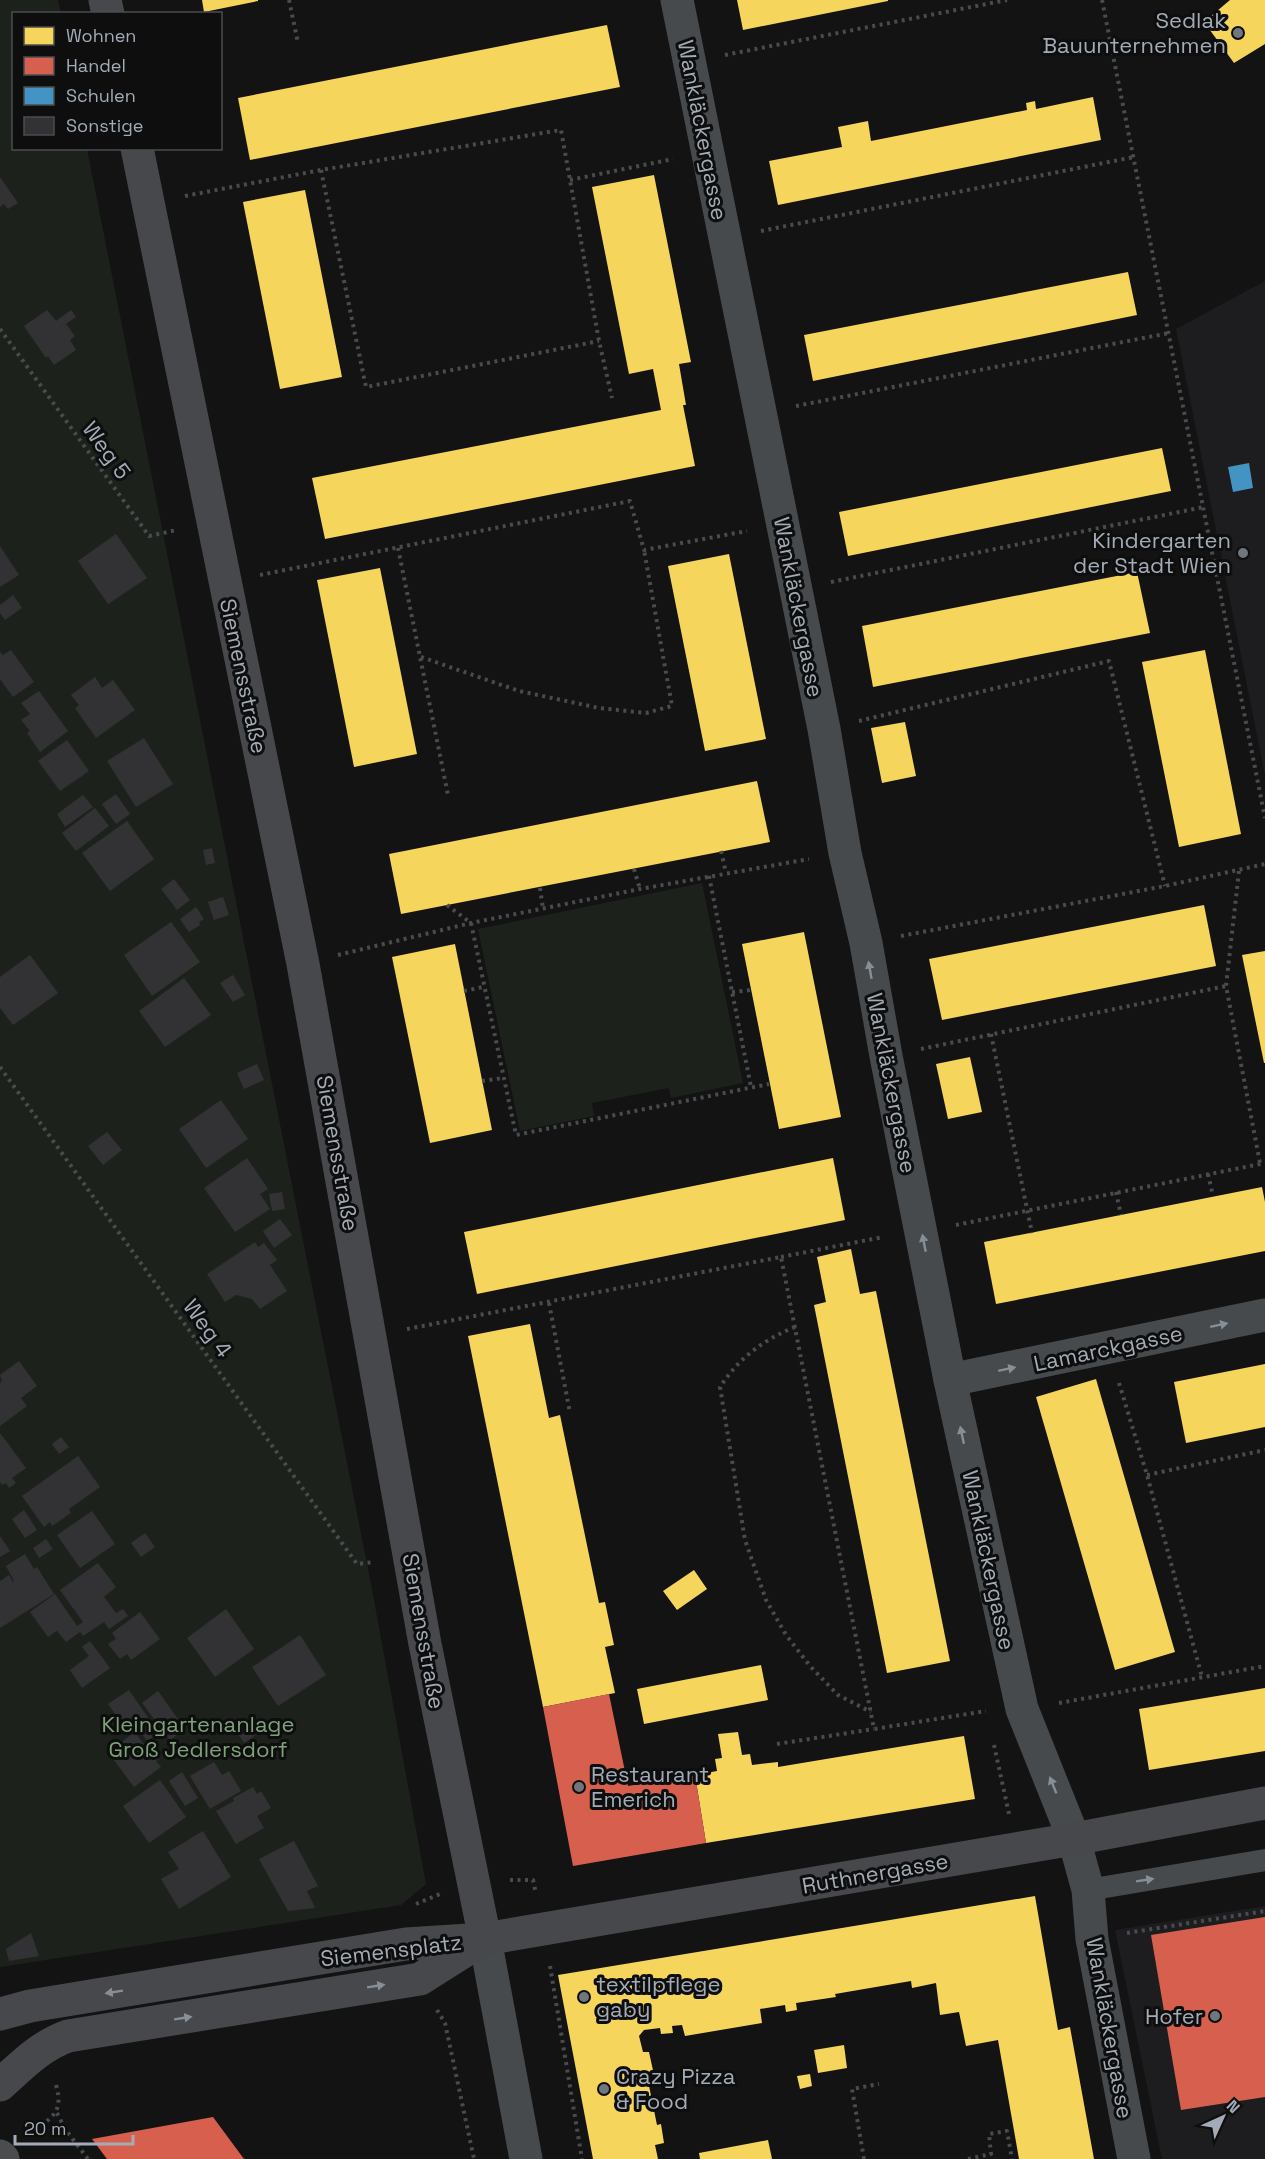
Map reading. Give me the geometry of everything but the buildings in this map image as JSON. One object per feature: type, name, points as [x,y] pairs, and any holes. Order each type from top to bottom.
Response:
[{"type":"main road","name":"Siemensstraße","points":[[137,150],[303,964],[425,1644],[484,1939]]},
{"type":"main road","name":"Ruthnergasse","points":[[484,1939],[1074,1839],[1265,1803]]},
{"type":"main road","name":"Siemensplatz","points":[[0,2085],[35,2053],[68,2036],[420,1979],[484,1939]]},
{"type":"main road","name":"Siemensplatz","points":[[0,2014],[30,2006],[406,1944],[484,1939]]},
{"type":"street","name":"Wankläckergasse","points":[[676,0],[691,63],[824,729],[846,853],[866,943],[950,1380],[1022,1709],[1074,1839],[1088,1890],[1092,1939],[1134,2159]]},
{"type":"street","name":"Lamarckgasse","points":[[950,1380],[1265,1315]]},
{"type":"street","name":"Siemensstraße","points":[[484,1939],[526,2159]]},
{"type":"lane","points":[[1088,1890],[1265,1860]]},
{"type":"path","points":[[289,0],[298,43]]},
{"type":"path","points":[[691,63],[1007,0]]},
{"type":"path","points":[[1102,0],[1265,818]]},
{"type":"path","points":[[149,203],[321,170],[561,130],[599,341],[612,398]]},
{"type":"path","points":[[570,180],[708,150]]},
{"type":"path","points":[[725,238],[1134,157]]},
{"type":"path","points":[[321,170],[366,387],[599,341]]},
{"type":"path","name":"Weg 5","points":[[0,329],[149,536],[213,522]]},
{"type":"path","points":[[760,413],[1169,333]]},
{"type":"path","points":[[225,582],[630,501],[644,550],[672,706],[646,713],[599,708],[519,691],[421,657]]},
{"type":"path","points":[[796,589],[1204,507]]},
{"type":"path","points":[[644,550],[782,523]]},
{"type":"path","points":[[398,548],[448,795]]},
{"type":"path","points":[[824,729],[1109,662],[1165,886]]},
{"type":"path","points":[[721,851],[726,873]]},
{"type":"path","points":[[303,964],[471,923],[709,876],[846,853]]},
{"type":"path","points":[[866,943],[1165,886],[1265,864]]},
{"type":"path","points":[[634,868],[640,889]]},
{"type":"path","points":[[370,1334],[435,1325],[922,1230],[958,1225],[1262,1163],[1226,986],[1239,871]]},
{"type":"path","points":[[709,876],[750,1087]]},
{"type":"path","points":[[540,888],[543,909]]},
{"type":"path","points":[[447,905],[471,923],[516,1135],[769,1084]]},
{"type":"path","points":[[886,1056],[1226,986]]},
{"type":"path","points":[[464,991],[483,987]]},
{"type":"path","points":[[732,992],[751,990]]},
{"type":"path","points":[[991,1034],[1032,1233]]},
{"type":"path","name":"Weg 4","points":[[0,1067],[357,1564],[411,1559]]},
{"type":"path","points":[[482,1082],[503,1078]]},
{"type":"path","points":[[1208,1174],[1213,1196]]},
{"type":"path","points":[[1116,1192],[1121,1215]]},
{"type":"path","points":[[781,1257],[874,1729]]},
{"type":"path","points":[[549,1303],[570,1413]]},
{"type":"path","points":[[795,1327],[771,1337],[750,1352],[732,1368],[720,1387],[745,1540],[766,1600],[786,1635],[810,1666],[838,1695],[871,1712]]},
{"type":"path","points":[[1108,1348],[1147,1476],[1202,1677]]},
{"type":"path","points":[[1147,1476],[1265,1450]]},
{"type":"path","points":[[777,1744],[980,1711],[1022,1709],[1265,1666]]},
{"type":"path","points":[[414,1905],[473,1880],[533,1880],[544,1928],[582,2159]]},
{"type":"path","points":[[1092,1939],[1265,1911]]},
{"type":"path","points":[[420,1979],[446,2023],[474,2159]]},
{"type":"path","points":[[864,2159],[852,2089],[879,2084]]},
{"type":"path","points":[[57,2113],[65,2129],[88,2159]]},
{"type":"path","points":[[968,2159],[991,2154],[988,2134],[1007,2131],[1012,2159]]},
{"type":"shaded area","name":"Kindergarten der Stadt Wien","points":[[1265,281],[1265,776],[1176,329]]},
{"type":"shaded area","points":[[1265,1906],[1265,2159],[1162,2159],[1115,1930]]},
{"type":"green space","name":"Kleingartenanlage Groß Jedlersdorf","points":[[0,0],[58,0],[61,12],[12,12],[12,150],[87,150],[371,1584],[426,1884],[401,1905],[0,1967]]},
{"type":"green space","points":[[702,883],[743,1083],[671,1098],[669,1088],[592,1103],[594,1116],[520,1131],[478,929]]},
{"type":"place","name":"Sedlak Bauunternehmen","points":[[1238,33]]},
{"type":"place","name":"Kindergarten der Stadt Wien","points":[[1243,553]]},
{"type":"place","name":"Restaurant Emerich","points":[[579,1787]]},
{"type":"place","name":"textilpflege gaby","points":[[584,1997]]},
{"type":"place","name":"Hofer","points":[[1215,2016]]},
{"type":"place","name":"Crazy Pizza & Food","points":[[604,2089]]}]
